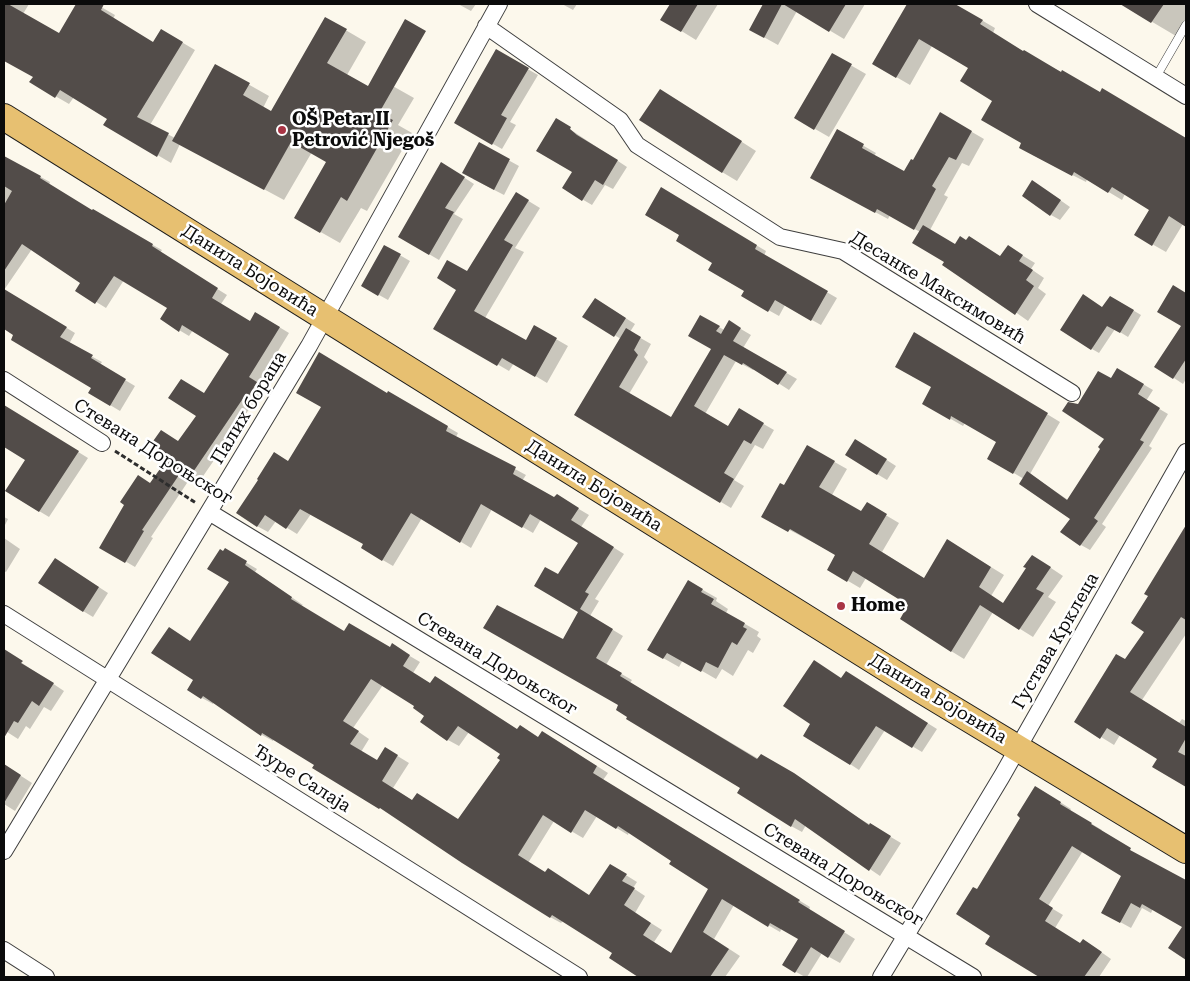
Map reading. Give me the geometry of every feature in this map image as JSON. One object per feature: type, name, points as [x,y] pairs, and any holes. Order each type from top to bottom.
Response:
[{"type":"main road","name":"Данила Бојовића","points":[[4,117],[918,688],[1186,850]]},
{"type":"street","name":"Палих бораца","points":[[4,851],[325,318],[498,4]]},
{"type":"street","points":[[1037,4],[1186,96]]},
{"type":"street","name":"Десанке Максимовић","points":[[486,26],[620,120],[637,145],[780,237],[842,251],[1072,392]]},
{"type":"street","name":"Стевана Дороњског","points":[[4,380],[102,443]]},
{"type":"street","name":"Густава Крклеца","points":[[882,977],[1018,748],[1186,452]]},
{"type":"street","name":"Стевана Дороњског","points":[[209,512],[973,977]]},
{"type":"street","name":"Ђуре Салаја","points":[[4,614],[579,977]]},
{"type":"street","points":[[4,950],[46,977]]},
{"type":"lane","points":[[1156,77],[1186,25]]},
{"type":"path","name":"Стевана Дороњског","points":[[102,443],[209,512]]},
{"type":"building","points":[[4,4],[8,4],[59,33],[76,4],[104,4],[101,10],[153,42],[161,29],[183,42],[137,117],[169,133],[157,157],[103,125],[107,119],[60,90],[55,98],[29,82],[33,77],[4,61]]},
{"type":"building","points":[[670,4],[698,4],[681,32],[660,20]]},
{"type":"building","points":[[763,4],[782,4],[764,38],[749,30]]},
{"type":"building","points":[[783,4],[846,4],[829,32]]},
{"type":"building","points":[[907,4],[955,4],[983,20],[980,24],[1023,51],[1061,72],[1062,70],[1100,92],[1102,88],[1186,138],[1186,227],[1169,216],[1152,246],[1134,235],[1149,210],[1112,187],[1108,193],[1074,172],[1072,176],[1019,148],[1021,143],[981,120],[992,101],[960,81],[968,68],[919,39],[896,78],[872,64]]},
{"type":"building","points":[[1120,4],[1164,4],[1151,23]]},
{"type":"building","name":"OŠ Petar II Petrović Njegoš","points":[[325,17],[347,29],[327,63],[368,86],[405,19],[426,31],[379,113],[393,120],[347,201],[341,197],[320,233],[294,218],[326,162],[291,142],[264,190],[172,141],[215,64],[250,83],[243,95],[271,111]]},
{"type":"building","points":[[496,49],[529,68],[501,115],[507,118],[492,145],[454,123]]},
{"type":"building","points":[[832,53],[852,64],[814,130],[794,118]]},
{"type":"building","points":[[660,89],[742,141],[722,173],[639,120]]},
{"type":"building","points":[[940,112],[972,131],[956,160],[949,157],[932,186],[936,189],[914,230],[877,209],[875,213],[810,178],[837,129],[864,144],[862,148],[904,171],[911,159],[913,160]]},
{"type":"building","points":[[556,118],[571,127],[570,129],[577,135],[618,160],[603,185],[595,180],[582,201],[562,188],[572,172],[536,151]]},
{"type":"building","points":[[479,142],[510,159],[494,190],[462,173]]},
{"type":"building","points":[[4,156],[41,176],[40,178],[92,210],[153,244],[152,246],[218,288],[212,298],[250,321],[255,312],[280,327],[249,377],[257,382],[247,399],[244,397],[187,481],[179,475],[142,530],[144,531],[125,563],[99,548],[124,505],[120,502],[138,475],[150,483],[167,459],[161,455],[163,452],[151,444],[161,430],[178,441],[196,416],[168,398],[181,379],[204,393],[229,354],[182,325],[179,332],[160,319],[167,308],[114,276],[95,304],[75,291],[80,283],[22,244],[4,271],[4,205],[12,191],[4,186]]},
{"type":"building","points":[[441,162],[465,177],[445,208],[454,212],[429,255],[398,237]]},
{"type":"building","points":[[1032,180],[1061,200],[1050,216],[1022,196]]},
{"type":"building","points":[[661,187],[757,245],[755,249],[828,291],[811,321],[775,300],[768,312],[741,296],[744,291],[708,270],[712,263],[676,241],[679,235],[645,215]]},
{"type":"building","points":[[516,192],[529,200],[504,240],[513,245],[474,311],[526,340],[534,325],[557,338],[535,377],[502,358],[497,366],[433,329],[456,290],[437,278],[447,260],[467,271]]},
{"type":"building","points":[[923,225],[955,244],[960,236],[966,240],[969,236],[1000,256],[1008,245],[1023,255],[1019,261],[1033,270],[1026,280],[1034,286],[1015,315],[942,265],[944,262],[912,243]]},
{"type":"building","points":[[384,245],[401,254],[378,296],[361,286]]},
{"type":"building","points":[[1173,285],[1186,293],[1186,359],[1173,379],[1154,367],[1181,326],[1157,312]]},
{"type":"building","points":[[4,289],[67,327],[60,337],[93,355],[91,358],[126,379],[110,406],[88,393],[91,388],[11,340],[13,335],[4,329]]},
{"type":"building","points":[[1083,294],[1102,307],[1110,296],[1134,310],[1120,333],[1107,326],[1091,350],[1060,330]]},
{"type":"building","points":[[595,298],[626,318],[614,337],[582,317]]},
{"type":"building","points":[[700,315],[720,326],[716,331],[721,334],[729,320],[741,328],[733,341],[787,372],[778,385],[743,363],[742,365],[724,355],[694,406],[728,426],[739,408],[764,423],[751,444],[744,440],[724,473],[734,479],[720,503],[574,415],[626,328],[641,337],[634,350],[638,355],[619,387],[671,417],[711,349],[688,336]]},
{"type":"building","points":[[914,332],[1048,413],[1013,474],[987,459],[996,442],[951,416],[950,420],[922,404],[931,387],[895,367]]},
{"type":"building","points":[[319,352],[387,393],[388,391],[448,426],[446,431],[516,467],[513,474],[554,497],[557,494],[579,508],[571,520],[614,547],[585,592],[589,594],[580,609],[613,629],[596,658],[622,673],[620,676],[757,759],[761,754],[794,773],[869,825],[870,823],[891,836],[869,871],[795,819],[791,827],[737,793],[740,788],[626,719],[627,717],[616,710],[618,705],[483,628],[497,605],[563,639],[578,612],[534,586],[545,567],[558,574],[578,543],[530,514],[522,528],[481,504],[460,543],[411,513],[382,561],[361,548],[363,544],[300,509],[286,529],[265,515],[257,527],[236,513],[274,452],[288,461],[321,407],[296,393]]},
{"type":"building","points":[[1117,368],[1144,384],[1138,394],[1160,408],[1140,440],[1144,442],[1094,518],[1098,521],[1080,546],[1060,532],[1070,519],[1019,484],[1027,471],[1067,500],[1100,449],[1098,447],[1104,439],[1062,411],[1068,402],[1078,404],[1098,371],[1111,378]]},
{"type":"building","points":[[4,405],[79,451],[39,512],[5,491],[25,460],[4,447]]},
{"type":"building","points":[[855,439],[887,459],[877,475],[845,455]]},
{"type":"building","points":[[807,445],[835,461],[819,487],[861,511],[867,502],[887,514],[869,544],[924,578],[947,539],[991,567],[979,587],[1003,603],[1026,568],[1023,567],[1032,555],[1051,567],[1036,589],[1044,593],[1019,630],[980,605],[951,652],[900,619],[908,605],[853,571],[847,582],[827,570],[835,555],[790,529],[788,532],[761,517],[780,483],[784,485]]},
{"type":"building","points":[[1186,525],[1186,620],[1181,617],[1130,692],[1186,727],[1186,738],[1178,752],[1186,756],[1186,787],[1152,767],[1157,759],[1107,728],[1100,739],[1074,722],[1116,654],[1125,659],[1144,632],[1131,623],[1148,596],[1144,594]]},
{"type":"building","points":[[225,548],[247,561],[245,565],[292,597],[291,599],[344,631],[349,623],[390,647],[392,643],[410,655],[403,666],[430,683],[435,676],[517,729],[520,725],[538,737],[542,731],[597,766],[593,773],[800,900],[798,902],[845,931],[828,958],[811,947],[795,973],[782,965],[798,939],[770,923],[768,927],[722,899],[703,932],[729,949],[710,977],[638,977],[609,958],[612,953],[552,915],[550,918],[462,863],[380,808],[312,768],[314,765],[262,733],[261,736],[203,696],[201,699],[187,690],[193,680],[151,653],[169,627],[190,641],[229,582],[207,569],[220,549],[223,551]],"holes":[[[371,679],[414,706],[413,708],[424,716],[420,722],[447,741],[458,726],[500,754],[497,758],[500,760],[458,819],[417,793],[412,800],[382,781],[398,755],[385,747],[377,760],[350,744],[359,731],[343,721]],[[585,810],[616,829],[618,826],[671,861],[669,864],[708,889],[671,953],[643,935],[651,923],[624,905],[635,888],[622,881],[627,874],[610,864],[589,895],[548,868],[545,872],[518,855],[543,815],[571,833]]]},
{"type":"building","points":[[55,558],[99,587],[83,612],[38,583]]},
{"type":"building","points":[[688,580],[703,589],[701,592],[714,599],[711,604],[745,623],[743,627],[747,629],[737,645],[732,642],[718,668],[706,662],[701,672],[667,653],[663,659],[647,650]]},
{"type":"building","points":[[4,649],[23,661],[21,663],[54,683],[39,706],[32,701],[18,723],[14,721],[4,738]]},
{"type":"building","points":[[814,660],[841,678],[846,671],[928,723],[912,748],[876,726],[850,765],[803,736],[810,724],[783,706]]},
{"type":"building","points":[[4,764],[21,775],[4,803]]},
{"type":"building","points":[[1035,786],[1061,802],[1060,804],[1131,848],[1130,850],[1186,880],[1186,960],[1168,948],[1182,927],[1142,904],[1140,908],[1131,903],[1120,923],[1101,913],[1121,876],[1072,846],[1039,899],[1053,908],[1045,921],[1080,943],[1083,939],[1102,952],[1084,977],[1039,977],[985,944],[990,936],[956,914],[973,887],[977,889],[1020,818],[1017,815]]},
{"type":"place","name":"OŠ Petar II Petrović Njegoš","points":[[282,130]]},
{"type":"place","name":"Home","points":[[841,606]]}]
